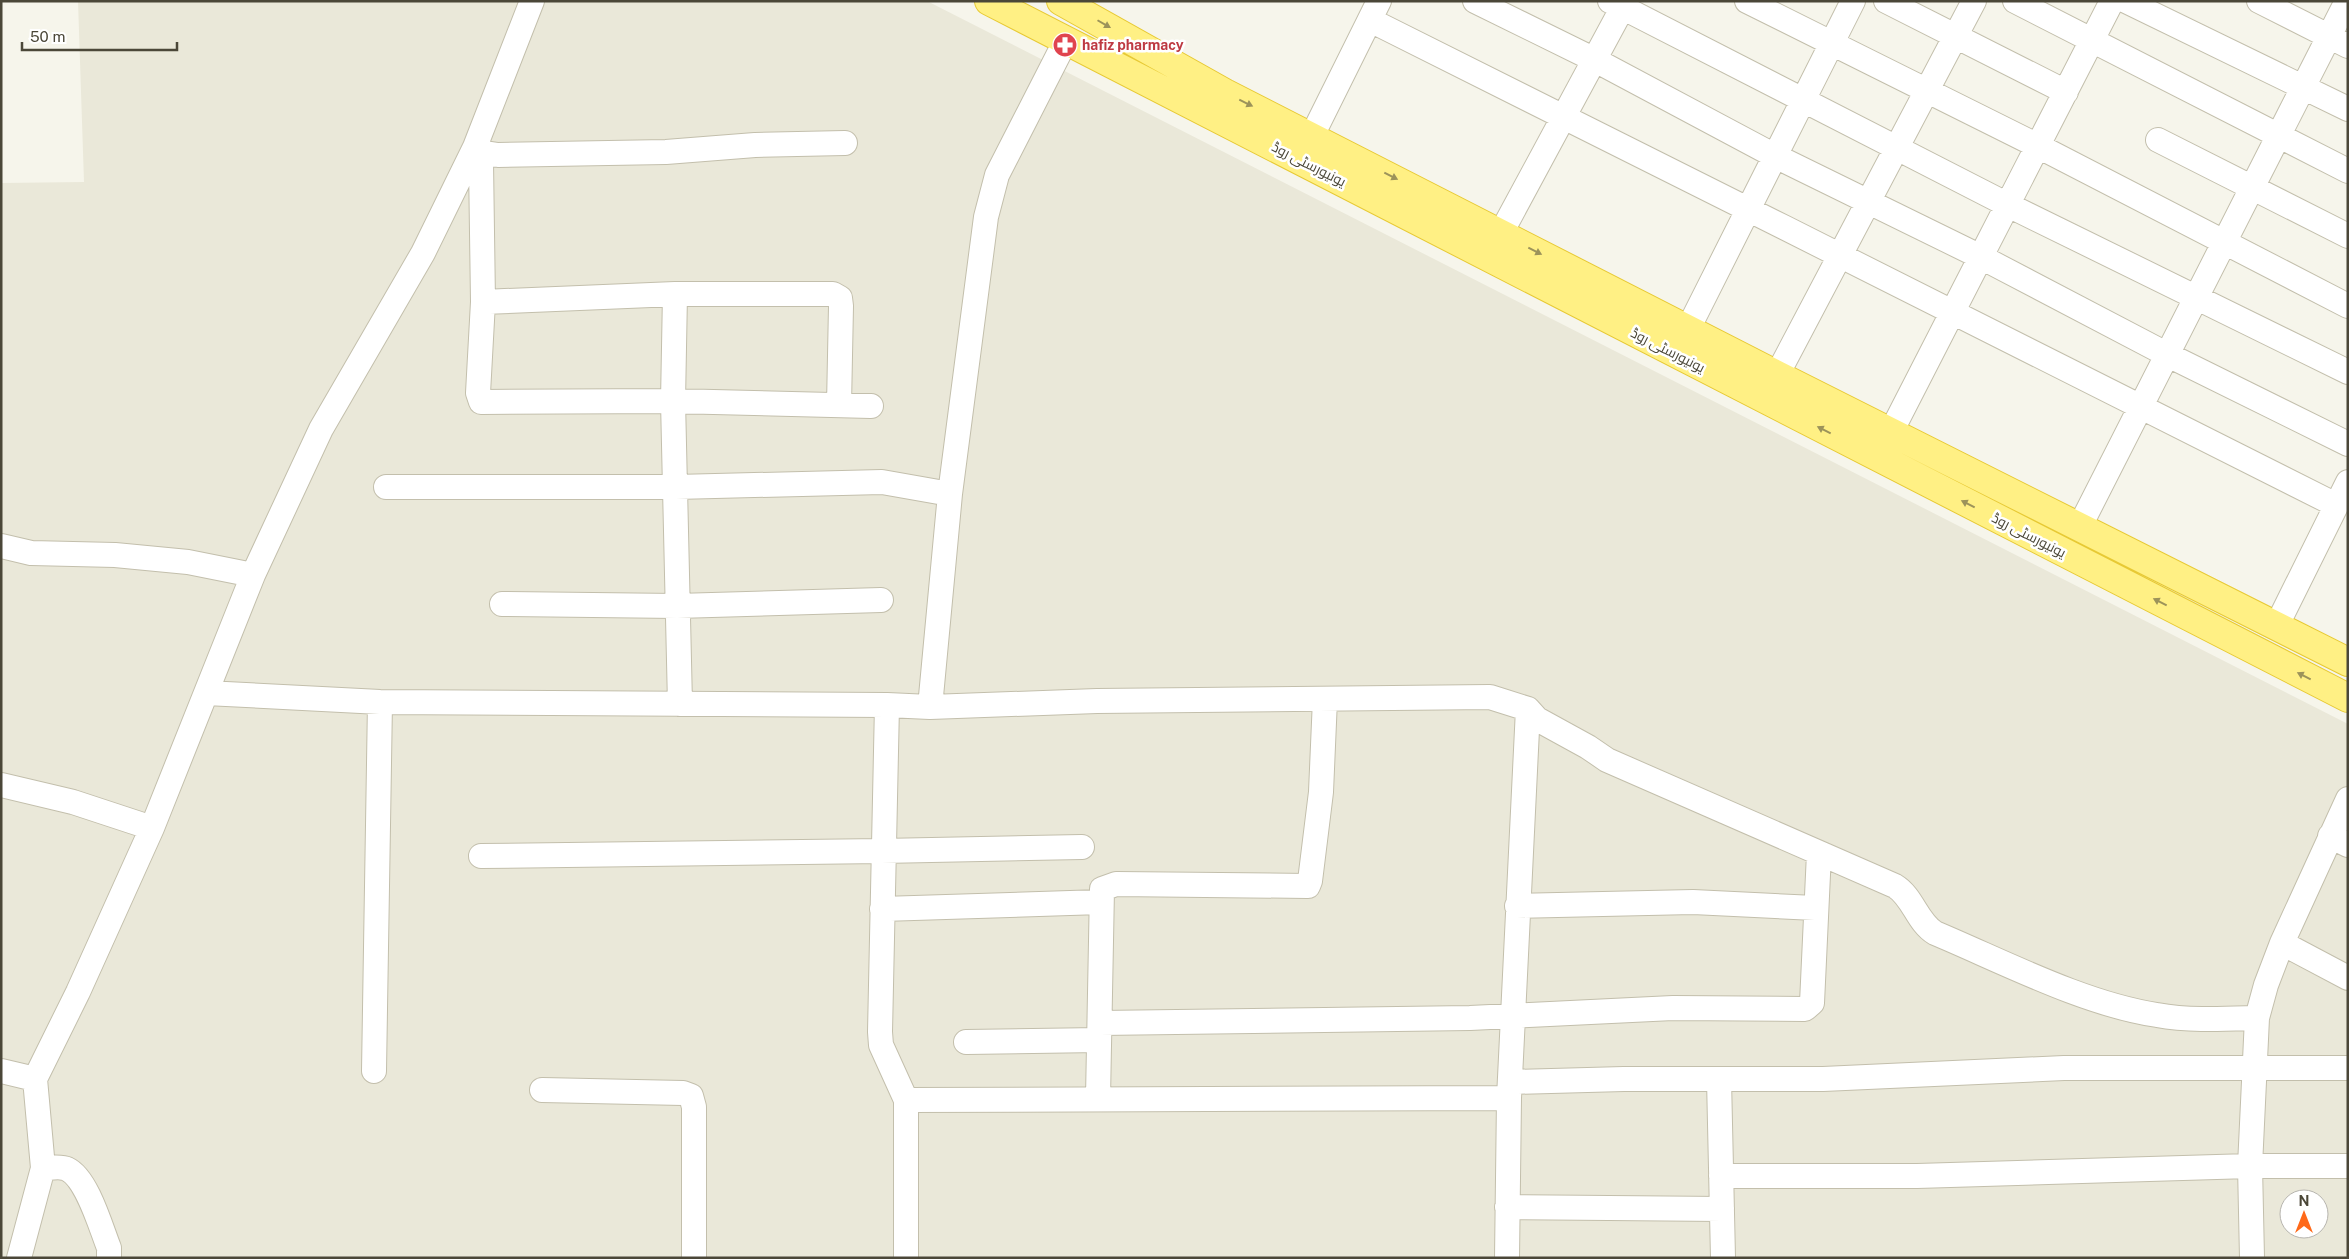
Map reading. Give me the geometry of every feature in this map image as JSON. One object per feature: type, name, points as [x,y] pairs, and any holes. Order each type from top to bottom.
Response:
[{"type":"highway","name":"یونیورسٹی روڈ","points":[[989,1],[1066,40],[1501,233],[1688,330],[2348,662]]},
{"type":"highway","name":"یونیورسٹی روڈ","points":[[1061,1],[1225,93],[1307,148],[1486,255],[2348,698]]},
{"type":"street","points":[[19,1258],[44,1168],[35,1079],[78,992],[152,828],[253,575],[321,429],[480,150],[532,1]]},
{"type":"street","points":[[1475,1],[1594,60],[1775,156],[1981,257],[2168,355],[2348,444]]},
{"type":"street","points":[[1747,1],[1926,92],[2038,146],[2348,306]]},
{"type":"street","points":[[1688,330],[1853,1]]},
{"type":"street","points":[[1886,1],[2066,92]]},
{"type":"street","points":[[1762,398],[1777,375],[1974,1]]},
{"type":"street","points":[[2015,1],[2348,171]]},
{"type":"street","points":[[1892,432],[2112,1]]},
{"type":"street","points":[[2126,1],[2348,109]]},
{"type":"street","points":[[2259,1],[2338,41]]},
{"type":"street","points":[[2080,526],[2304,86],[2338,41],[2346,1]]},
{"type":"street","points":[[1486,255],[1501,233],[1564,117],[1594,60],[1620,3],[2008,205],[2348,372]]},
{"type":"street","points":[[1307,148],[1374,10],[1564,117],[1749,208],[1840,256],[2336,505]]},
{"type":"street","points":[[930,707],[950,494],[986,217],[998,175],[1066,40]]},
{"type":"street","points":[[2158,140],[2348,236]]},
{"type":"street","points":[[480,150],[498,155],[666,152],[755,145],[845,143]]},
{"type":"street","points":[[480,150],[483,302],[478,394],[481,402],[674,401],[871,406]]},
{"type":"street","points":[[483,302],[675,294],[833,294],[840,298],[839,405]]},
{"type":"street","points":[[675,294],[674,401],[680,704]]},
{"type":"street","points":[[386,487],[676,487],[882,482],[950,494]]},
{"type":"street","points":[[2277,625],[2348,482]]},
{"type":"street","points":[[1,546],[31,554],[115,555],[188,562],[253,575]]},
{"type":"street","points":[[502,604],[677,606],[881,600]]},
{"type":"street","points":[[206,693],[380,702],[886,704],[930,707],[1097,702],[1490,697],[1528,709],[1537,719],[1588,746],[1607,760],[1904,891],[1927,928],[2088,997],[2118,1007],[2158,1016],[2212,1019],[2257,1018]]},
{"type":"street","points":[[1098,1098],[1102,889],[1116,884],[1308,886],[1321,792],[1325,699]]},
{"type":"street","points":[[374,1071],[380,702]]},
{"type":"street","points":[[886,704],[882,852],[881,1045],[906,1100],[906,1258]]},
{"type":"street","points":[[1507,1258],[1509,1090],[1528,709]]},
{"type":"street","points":[[1,785],[73,802],[152,828]]},
{"type":"street","points":[[2252,1258],[2250,1166],[2257,1018],[2266,985],[2282,943],[2339,840],[2348,799]]},
{"type":"street","points":[[480,856],[882,852],[1082,847]]},
{"type":"street","points":[[966,1042],[1100,1031],[1513,1016],[1673,1008],[1805,1010],[1812,1003],[1818,853]]},
{"type":"street","points":[[882,909],[1101,902]]},
{"type":"street","points":[[1517,906],[1693,902],[1815,908]]},
{"type":"street","points":[[2282,943],[2348,978]]},
{"type":"street","points":[[906,1100],[1509,1090],[1624,1079],[1823,1079],[2064,1068],[2348,1068]]},
{"type":"street","points":[[1,1071],[35,1079]]},
{"type":"street","points":[[1719,1079],[1723,1258]]},
{"type":"street","points":[[542,1090],[683,1093],[691,1096],[694,1107],[694,1258]]},
{"type":"street","points":[[1721,1176],[1917,1176],[2250,1166],[2348,1166]]},
{"type":"street","points":[[44,1168],[66,1168],[77,1177],[88,1195],[109,1248],[109,1258]]},
{"type":"street","points":[[1507,1207],[1722,1209]]},
{"type":"shaded area","points":[[78,1],[927,1],[2348,724],[2348,1258],[1,1258],[1,183],[84,182]]},
{"type":"place","name":"hafiz pharmacy","points":[[1065,45]]}]
